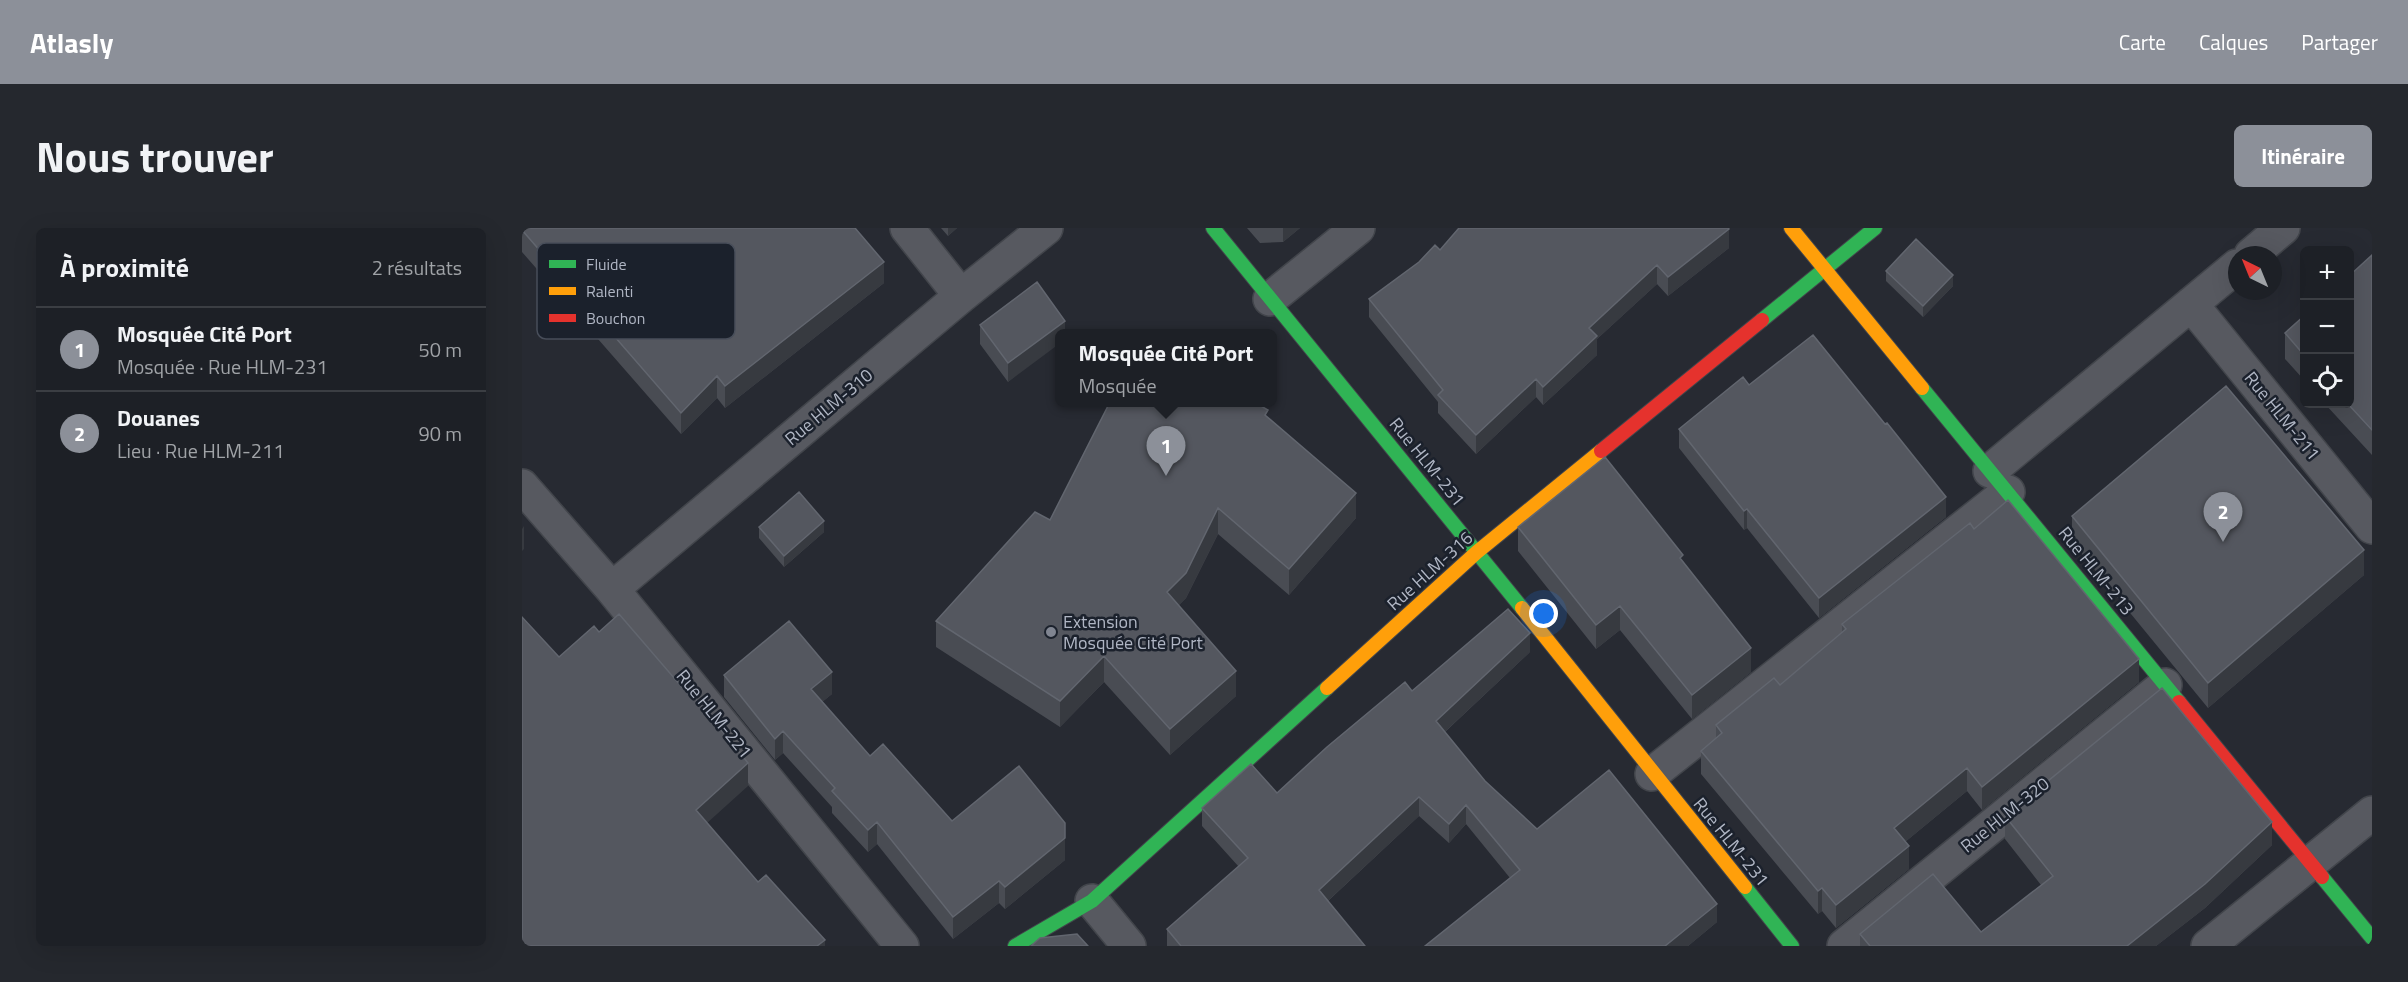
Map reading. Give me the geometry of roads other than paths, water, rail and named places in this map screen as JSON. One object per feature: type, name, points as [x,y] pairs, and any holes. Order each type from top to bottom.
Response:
[{"type":"street","points":[[907,228],[961,296]]},
{"type":"street","name":"Rue HLM-310","points":[[612,589],[961,296],[1046,228]]},
{"type":"street","name":"Rue HLM-231","points":[[1213,228],[1478,552],[1652,774],[1792,946]]},
{"type":"street","points":[[1270,299],[1358,228]]},
{"type":"street","name":"Rue HLM-213","points":[[1791,228],[2372,938]]},
{"type":"street","name":"Rue HLM-316","points":[[1016,946],[1092,901],[1478,552],[1875,228]]},
{"type":"street","points":[[2262,246],[2283,228]]},
{"type":"street","points":[[1652,774],[1999,482],[2191,304],[2228,273]]},
{"type":"street","name":"Rue HLM-211","points":[[2191,304],[2372,527]]},
{"type":"street","name":"Rue HLM-221","points":[[522,486],[612,589],[902,946]]},
{"type":"street","name":"Rue HLM-320","points":[[1844,946],[2165,685]]},
{"type":"street","points":[[2208,946],[2372,813]]},
{"type":"street","points":[[1092,901],[1129,946]]},
{"type":"place","name":"Mosquée Cité Port","points":[[1166,476]]},
{"type":"place","name":"Douanes","points":[[2223,542]]},
{"type":"place","name":"Extension Mosquée Cité Port","points":[[1051,632]]}]
